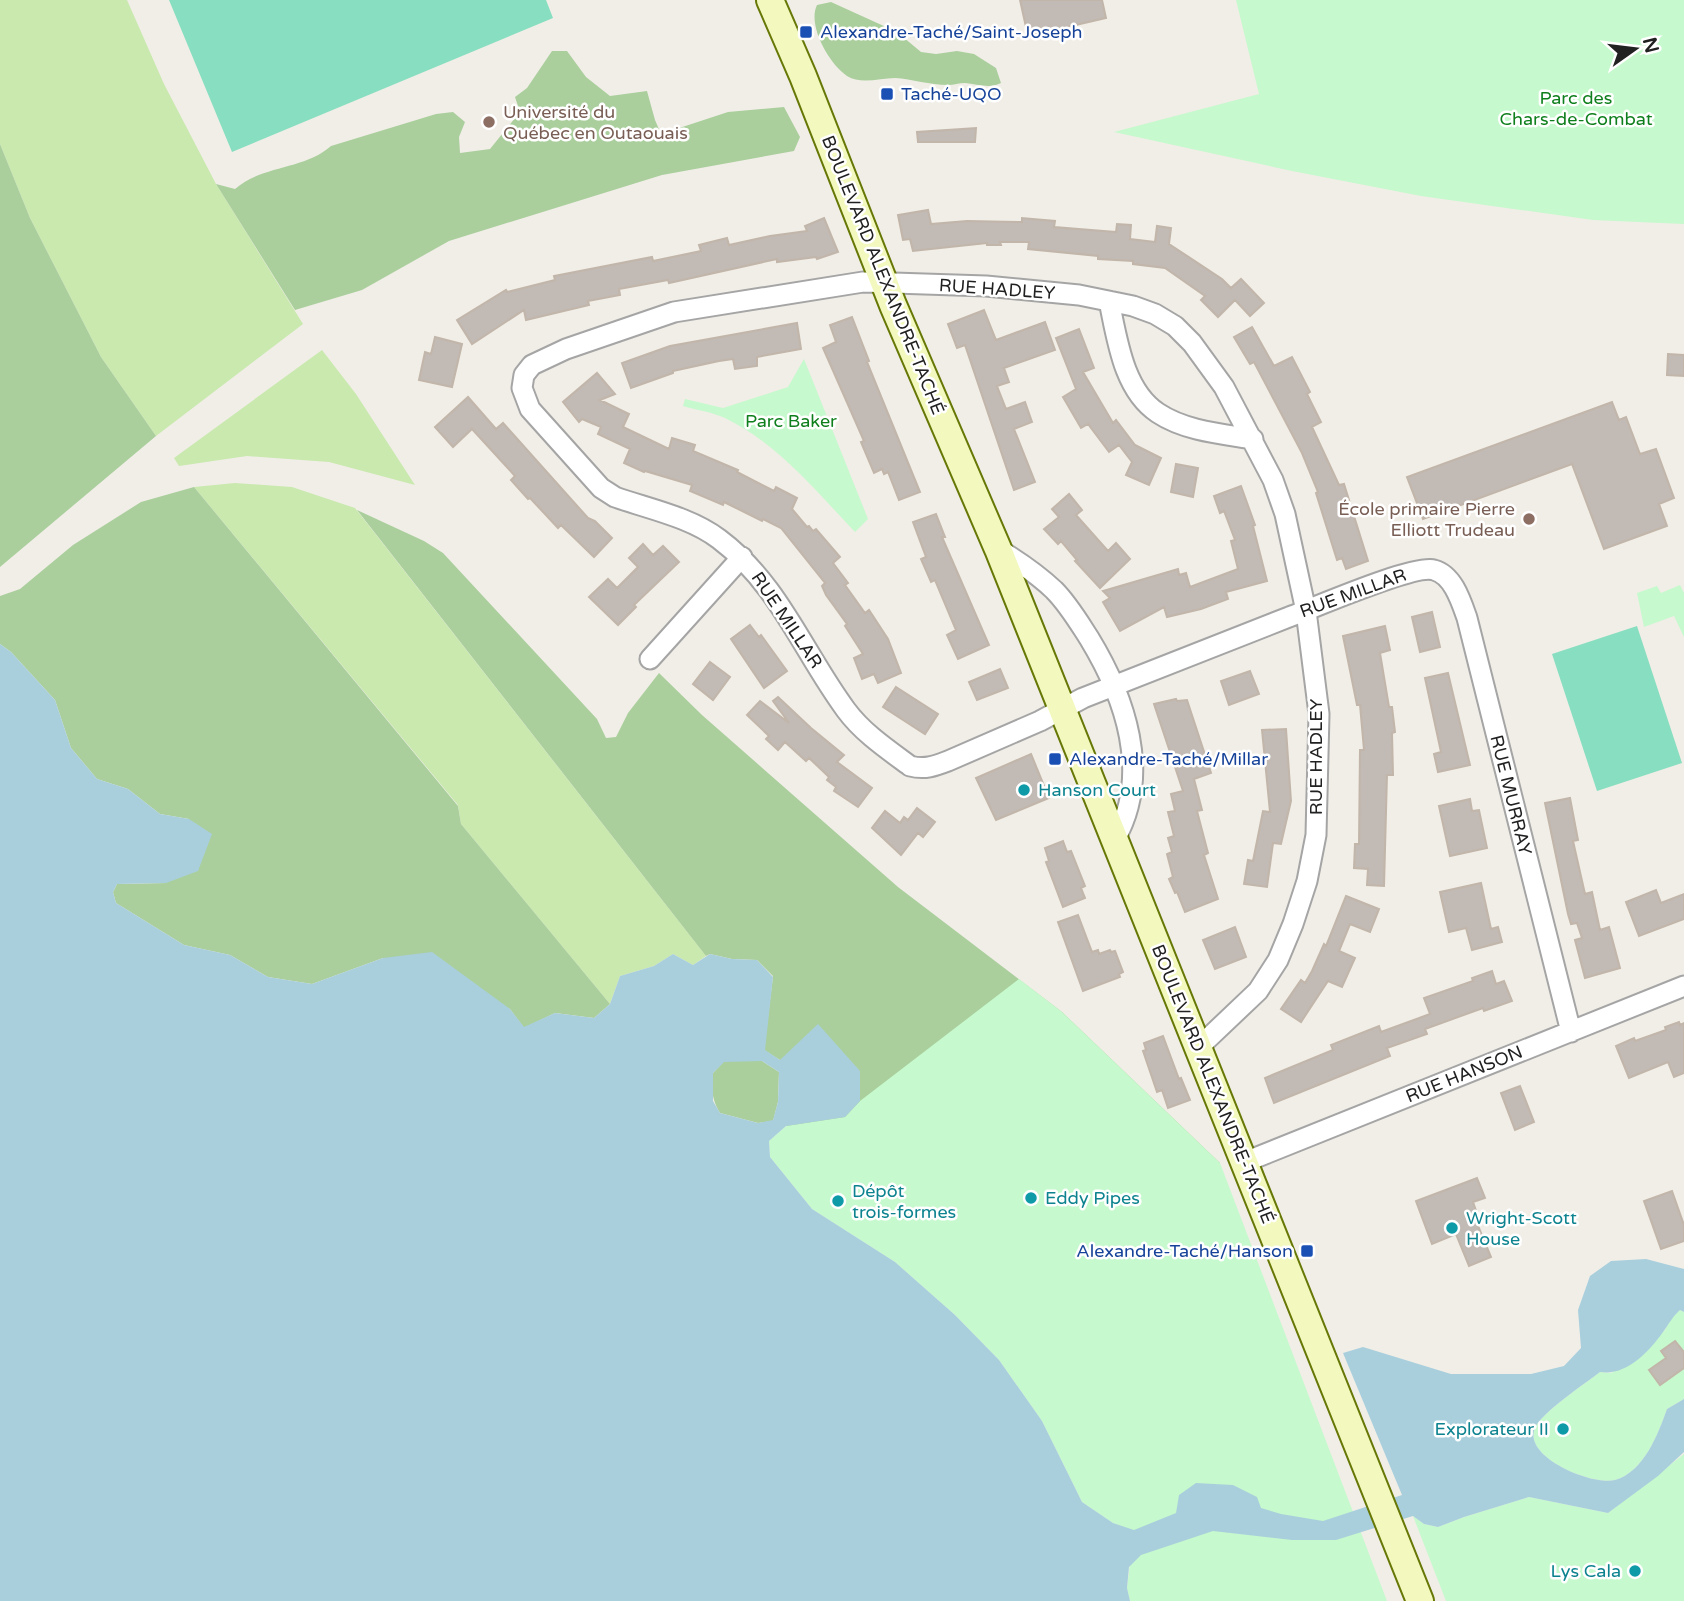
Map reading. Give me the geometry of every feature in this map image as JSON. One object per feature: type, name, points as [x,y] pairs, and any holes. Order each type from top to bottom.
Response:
[{"type":"main road","name":"BOULEVARD ALEXANDRE-TACHÉ","points":[[770,0],[800,68],[885,283],[998,549],[1420,1601]]},
{"type":"street","name":"RUE MILLAR","points":[[885,283],[863,282],[674,312],[541,359],[524,375],[522,388],[530,409],[601,488],[615,497],[695,525],[718,538],[742,557],[764,581],[789,618],[845,710],[865,732],[910,766],[926,769],[948,761],[1115,685],[1396,576],[1433,569]]},
{"type":"street","name":"RUE HADLEY","points":[[885,283],[986,286],[1109,301],[1155,314],[1184,334],[1224,387],[1273,480],[1285,514],[1306,611],[1319,714],[1316,835],[1307,881],[1278,960],[1258,991],[1199,1047]]},
{"type":"street","points":[[1109,301],[1127,372],[1140,395],[1157,413],[1182,424],[1253,439]]},
{"type":"street","points":[[998,549],[1023,564],[1056,592],[1076,617],[1106,665],[1115,685],[1132,743],[1134,763],[1130,803],[1125,822],[1115,839]]},
{"type":"street","points":[[650,659],[742,557]]},
{"type":"street","name":"RUE MURRAY","points":[[1433,569],[1447,578],[1459,596],[1467,618],[1570,1032]]},
{"type":"street","name":"RUE HANSON","points":[[1245,1162],[1684,986]]},
{"type":"green space","points":[[0,0],[127,0],[164,84],[216,184],[303,324],[156,436],[101,357],[30,218],[0,144]]},
{"type":"green space","points":[[169,0],[546,0],[553,18],[232,152]]},
{"type":"green space","name":"Parc des Chars-de-Combat","points":[[1236,0],[1684,0],[1684,224],[1593,220],[1421,196],[1114,132],[1259,94]]},
{"type":"green space","points":[[831,2],[897,32],[921,52],[936,54],[957,51],[974,54],[996,68],[1001,83],[988,86],[965,83],[948,85],[895,78],[864,81],[852,79],[833,63],[817,33],[817,5]]},
{"type":"green space","points":[[552,51],[567,51],[586,77],[610,96],[647,91],[661,134],[728,112],[784,107],[800,137],[794,151],[662,175],[449,241],[362,290],[295,310],[216,184],[235,189],[258,176],[320,154],[331,146],[436,114],[453,112],[465,122],[459,137],[460,153],[490,149],[520,112],[515,97],[527,88]]},
{"type":"green space","points":[[0,144],[30,218],[101,357],[156,436],[0,567]]},
{"type":"green space","points":[[322,350],[356,394],[415,485],[329,462],[247,456],[179,466],[174,458]]},
{"type":"green space","name":"Parc Baker","points":[[804,359],[868,519],[855,532],[795,469],[762,441],[725,418],[683,406],[685,399],[723,408],[788,387]]},
{"type":"green space","points":[[235,483],[292,487],[355,508],[706,956],[693,965],[673,954],[654,966],[620,976],[610,1004],[461,824],[458,805],[194,487]]},
{"type":"green space","points":[[194,487],[458,806],[461,824],[610,1004],[594,1018],[555,1013],[524,1028],[510,1009],[383,958],[312,984],[268,977],[230,955],[184,945],[116,903],[113,892],[117,884],[166,883],[189,819],[160,814],[128,789],[97,779],[71,748],[55,700],[11,652],[0,644],[0,596],[20,589],[73,545],[141,502]]},
{"type":"green space","points":[[357,510],[424,541],[443,553],[597,719],[606,738],[616,737],[628,713],[659,673],[702,715],[898,887],[1062,1012],[1220,1163],[786,1126],[780,1060],[764,1050],[773,976],[757,960],[732,959],[710,954],[706,956]]},
{"type":"green space","points":[[1680,585],[1684,593],[1684,637],[1674,616],[1644,627],[1637,593],[1657,586],[1661,593]]},
{"type":"green space","points":[[1637,626],[1682,763],[1597,791],[1552,654]]},
{"type":"green space","points":[[1019,979],[1062,1012],[1220,1163],[1387,1601],[1130,1601],[1127,1588],[1134,1531],[1113,1523],[1082,1502],[1042,1421],[999,1360],[955,1315],[895,1262],[812,1209],[770,1157],[769,1141],[786,1126],[845,1117],[860,1101]]},
{"type":"green space","points":[[724,1061],[762,1061],[779,1072],[778,1102],[773,1121],[758,1123],[720,1113],[714,1099],[712,1079],[713,1073]]},
{"type":"green space","points":[[1680,1310],[1684,1312],[1684,1399],[1667,1409],[1642,1461],[1625,1476],[1605,1481],[1577,1474],[1549,1459],[1534,1439],[1539,1421],[1600,1372],[1611,1373],[1620,1368],[1665,1330],[1672,1317]]},
{"type":"green space","points":[[1684,1454],[1684,1601],[1446,1601],[1413,1516],[1424,1524],[1438,1527],[1529,1497],[1608,1513]]},
{"type":"water","points":[[0,644],[11,652],[55,700],[71,748],[97,779],[128,789],[160,814],[189,819],[212,834],[198,871],[166,883],[117,884],[113,892],[116,903],[184,945],[230,955],[268,977],[312,984],[383,958],[432,952],[510,1009],[524,1027],[555,1013],[594,1018],[610,1004],[620,976],[654,966],[673,954],[693,965],[710,954],[732,959],[757,960],[773,977],[765,1050],[780,1060],[818,1024],[860,1071],[860,1101],[845,1117],[786,1126],[769,1141],[770,1157],[812,1209],[895,1262],[955,1315],[999,1360],[1042,1421],[1082,1502],[1113,1523],[1134,1530],[1176,1513],[1179,1495],[1196,1483],[1233,1485],[1257,1497],[1261,1508],[1323,1521],[1402,1495],[1343,1353],[1363,1347],[1451,1374],[1531,1374],[1564,1366],[1581,1348],[1578,1310],[1590,1276],[1611,1261],[1646,1259],[1684,1269],[1684,1312],[1680,1310],[1677,1313],[1650,1348],[1636,1361],[1619,1370],[1600,1372],[1555,1407],[1535,1428],[1534,1439],[1549,1459],[1577,1474],[1605,1481],[1615,1480],[1625,1476],[1642,1461],[1667,1409],[1684,1399],[1684,1452],[1658,1476],[1608,1513],[1529,1497],[1438,1527],[1424,1524],[1413,1516],[1336,1540],[1292,1540],[1213,1531],[1141,1555],[1129,1567],[1127,1588],[1130,1601],[0,1601]],"holes":[[[762,1061],[779,1072],[778,1102],[773,1120],[758,1123],[720,1113],[713,1101],[713,1073],[724,1062]]]},
{"type":"building","points":[[1020,0],[1102,0],[1106,18],[1028,36]]},
{"type":"building","points":[[976,128],[975,142],[918,142],[917,132]]},
{"type":"building","points":[[928,210],[931,224],[967,221],[1022,222],[1022,218],[1055,221],[1054,227],[1116,232],[1117,224],[1131,225],[1130,239],[1155,242],[1157,226],[1171,228],[1169,244],[1222,279],[1231,288],[1241,279],[1264,303],[1250,316],[1235,300],[1218,317],[1201,300],[1205,296],[1165,268],[1133,264],[1133,261],[1098,259],[1098,256],[1028,249],[1029,242],[1000,242],[1001,245],[987,243],[913,251],[910,239],[903,240],[898,215]]},
{"type":"building","points":[[824,218],[838,252],[817,259],[777,262],[777,259],[669,283],[668,280],[619,289],[620,295],[588,301],[589,305],[526,320],[524,310],[472,344],[457,320],[506,290],[507,292],[555,280],[554,276],[652,257],[653,261],[701,251],[699,245],[727,238],[729,245],[807,231],[805,226]]},
{"type":"building","points":[[984,310],[996,340],[1045,322],[1055,350],[1004,368],[1009,382],[997,386],[1006,409],[1025,402],[1032,422],[1014,429],[1035,482],[1014,490],[965,345],[957,348],[948,324]]},
{"type":"building","points":[[852,317],[869,361],[867,362],[920,492],[899,500],[888,472],[884,474],[882,469],[874,473],[861,442],[864,441],[823,348],[836,342],[830,325]]},
{"type":"building","points":[[797,323],[801,349],[757,357],[757,366],[735,369],[733,359],[719,361],[673,371],[631,388],[622,363],[670,346]]},
{"type":"building","points":[[1252,327],[1274,366],[1292,357],[1310,392],[1307,394],[1321,422],[1312,427],[1339,485],[1344,484],[1368,561],[1346,569],[1342,558],[1337,560],[1316,493],[1318,492],[1302,453],[1254,362],[1250,364],[1234,337]]},
{"type":"building","points":[[1079,329],[1094,368],[1083,372],[1113,423],[1116,420],[1135,445],[1161,458],[1149,485],[1126,475],[1132,462],[1119,445],[1109,452],[1088,424],[1081,428],[1063,397],[1076,389],[1056,338]]},
{"type":"building","points":[[435,337],[462,344],[452,387],[419,380],[425,352],[431,354]]},
{"type":"building","points":[[1668,354],[1684,355],[1684,376],[1667,375]]},
{"type":"building","points":[[597,373],[615,394],[600,400],[629,414],[623,427],[669,449],[672,438],[695,445],[693,451],[738,470],[737,472],[774,491],[776,487],[797,498],[792,509],[807,527],[813,531],[816,529],[840,557],[833,563],[865,613],[869,610],[888,639],[901,673],[878,683],[874,674],[862,679],[854,658],[863,654],[845,626],[847,624],[826,595],[822,586],[825,583],[781,528],[724,502],[723,505],[690,491],[692,485],[644,472],[624,463],[630,449],[598,434],[601,427],[582,419],[579,422],[563,402]]},
{"type":"building","points":[[468,397],[496,429],[503,423],[588,518],[595,521],[612,538],[594,557],[561,525],[558,528],[530,498],[528,499],[511,480],[515,476],[472,429],[453,447],[435,427]]},
{"type":"building","points":[[1612,402],[1619,420],[1626,417],[1640,454],[1656,449],[1674,498],[1659,504],[1667,526],[1604,549],[1572,464],[1423,519],[1407,477]]},
{"type":"building","points":[[1176,464],[1198,468],[1193,497],[1171,492]]},
{"type":"building","points":[[1241,486],[1255,525],[1253,526],[1267,581],[1226,592],[1228,599],[1201,609],[1167,617],[1164,607],[1120,631],[1103,602],[1110,598],[1103,591],[1178,569],[1179,575],[1186,573],[1190,587],[1238,569],[1231,541],[1235,540],[1224,511],[1220,513],[1214,496]]},
{"type":"building","points":[[1069,494],[1082,510],[1076,515],[1108,551],[1116,543],[1130,559],[1100,588],[1061,541],[1058,544],[1044,529],[1059,517],[1052,509]]},
{"type":"building","points":[[936,514],[945,537],[942,537],[989,645],[958,659],[947,635],[956,630],[935,580],[931,582],[921,559],[926,557],[913,522]]},
{"type":"building","points":[[643,544],[653,555],[663,546],[679,562],[634,605],[636,607],[618,625],[589,597],[608,579],[617,588],[638,567],[629,558]]},
{"type":"building","points":[[1432,612],[1440,647],[1420,652],[1412,617]]},
{"type":"building","points":[[750,625],[759,637],[761,635],[787,671],[764,688],[731,639]]},
{"type":"building","points":[[1385,626],[1390,650],[1380,653],[1395,732],[1392,733],[1393,775],[1387,775],[1384,886],[1367,885],[1368,869],[1354,868],[1355,844],[1359,844],[1360,750],[1364,750],[1360,705],[1357,705],[1343,636]]},
{"type":"building","points":[[710,662],[730,677],[713,700],[693,684]]},
{"type":"building","points":[[1000,669],[1008,688],[977,700],[969,682]]},
{"type":"building","points":[[1250,671],[1259,694],[1229,705],[1221,681]]},
{"type":"building","points":[[1448,673],[1470,765],[1438,772],[1434,754],[1441,752],[1425,678]]},
{"type":"building","points":[[896,687],[938,714],[925,734],[883,707]]},
{"type":"building","points":[[778,697],[844,755],[837,762],[872,788],[858,807],[834,791],[836,787],[827,780],[829,777],[809,758],[806,761],[785,742],[778,750],[766,739],[769,736],[747,715],[760,701],[789,723],[773,701]]},
{"type":"building","points":[[1176,699],[1187,700],[1211,773],[1194,779],[1202,810],[1197,811],[1208,853],[1204,855],[1218,899],[1185,912],[1169,879],[1173,877],[1167,854],[1172,852],[1168,838],[1174,836],[1168,812],[1175,811],[1171,794],[1183,791],[1154,704]]},
{"type":"building","points":[[1286,729],[1291,801],[1281,844],[1273,843],[1267,887],[1244,884],[1248,860],[1253,861],[1263,811],[1270,812],[1262,730]]},
{"type":"building","name":"Hanson Court","points":[[1031,754],[1049,798],[996,820],[976,778]]},
{"type":"building","points":[[1570,798],[1578,840],[1573,841],[1585,894],[1592,892],[1600,930],[1609,927],[1620,968],[1585,978],[1575,940],[1582,938],[1577,923],[1571,924],[1568,914],[1545,803]]},
{"type":"building","points":[[1470,799],[1472,811],[1479,810],[1487,848],[1450,856],[1439,806]]},
{"type":"building","points":[[917,808],[935,822],[923,837],[918,833],[901,855],[872,828],[885,811],[900,823],[904,817],[908,820]]},
{"type":"building","points":[[1063,841],[1067,852],[1071,851],[1085,886],[1081,888],[1085,898],[1063,907],[1046,862],[1049,861],[1045,848]]},
{"type":"building","points":[[1481,883],[1491,929],[1498,927],[1502,942],[1472,950],[1466,928],[1449,932],[1440,892]]},
{"type":"building","points":[[1656,890],[1661,903],[1684,894],[1684,919],[1639,936],[1626,902]]},
{"type":"building","points":[[1346,896],[1379,909],[1370,932],[1350,924],[1339,951],[1355,958],[1342,987],[1328,981],[1301,1022],[1281,1009],[1301,980],[1305,983],[1312,971],[1324,944],[1326,946]]},
{"type":"building","points":[[1078,915],[1092,952],[1098,950],[1099,954],[1115,951],[1123,972],[1119,974],[1120,977],[1083,991],[1058,922]]},
{"type":"building","points":[[1235,927],[1246,957],[1215,969],[1203,940]]},
{"type":"building","points":[[1492,971],[1496,984],[1504,981],[1512,1001],[1484,1011],[1483,1008],[1425,1029],[1427,1034],[1387,1048],[1390,1056],[1274,1103],[1265,1078],[1333,1050],[1331,1045],[1379,1026],[1381,1032],[1430,1014],[1424,998],[1473,981],[1472,978]]},
{"type":"building","points":[[1679,1022],[1680,1025],[1684,1023],[1684,1073],[1674,1077],[1668,1062],[1629,1078],[1616,1046],[1634,1038],[1635,1041],[1666,1030],[1665,1027]]},
{"type":"building","points":[[1163,1036],[1190,1100],[1168,1108],[1162,1090],[1157,1092],[1143,1051],[1146,1050],[1144,1043]]},
{"type":"building","points":[[1520,1086],[1534,1122],[1515,1130],[1501,1093]]},
{"type":"building","name":"Wright-Scott House","points":[[1477,1178],[1485,1198],[1473,1202],[1479,1219],[1476,1221],[1491,1257],[1469,1266],[1456,1234],[1432,1244],[1416,1201]]},
{"type":"building","points":[[1672,1191],[1684,1225],[1684,1241],[1661,1249],[1644,1201]]},
{"type":"building","points":[[1675,1341],[1684,1352],[1684,1368],[1660,1385],[1649,1370],[1666,1358],[1661,1351]]},
{"type":"place","name":"Alexandre-Taché/Saint-Joseph","points":[[806,32]]},
{"type":"place","name":"Taché-UQO","points":[[887,94]]},
{"type":"place","name":"Université du Québec en Outaouais","points":[[489,122]]},
{"type":"place","name":"École primaire Pierre Elliott Trudeau","points":[[1529,519]]},
{"type":"place","name":"Alexandre-Taché/Millar","points":[[1055,759]]},
{"type":"place","name":"Hanson Court","points":[[1024,790]]},
{"type":"place","name":"Eddy Pipes","points":[[1031,1198]]},
{"type":"place","name":"Dépôt trois-formes","points":[[838,1201]]},
{"type":"place","name":"Wright-Scott House","points":[[1452,1228]]},
{"type":"place","name":"Alexandre-Taché/Hanson","points":[[1307,1251]]},
{"type":"place","name":"Explorateur II","points":[[1563,1429]]},
{"type":"place","name":"Lys Cala","points":[[1635,1571]]}]
